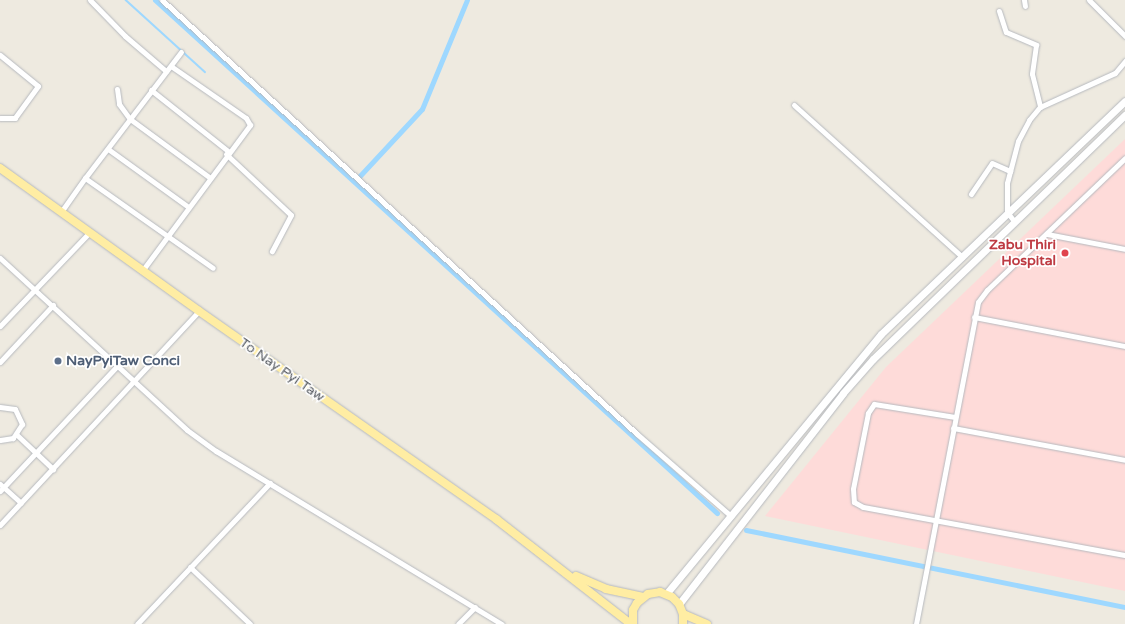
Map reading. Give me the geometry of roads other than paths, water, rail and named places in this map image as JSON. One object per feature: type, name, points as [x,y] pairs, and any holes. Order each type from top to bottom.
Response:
[{"type":"main road","points":[[666,594],[834,389],[882,334],[1007,212],[1125,101]]},
{"type":"main road","points":[[679,604],[843,393],[898,333],[1125,115]]},
{"type":"main road","name":"To Nay Pyi Taw","points":[[0,168],[199,311],[496,519],[564,570]]},
{"type":"main road","points":[[564,570],[606,589],[643,597],[654,593],[666,594],[679,604],[684,614],[683,624]]},
{"type":"main road","points":[[564,570],[632,624]]},
{"type":"main road","points":[[632,624],[633,610],[643,597]]},
{"type":"main road","points":[[684,614],[707,624]]},
{"type":"street","points":[[90,0],[125,36],[166,71]]},
{"type":"street","points":[[162,0],[359,178],[574,376],[731,516]]},
{"type":"street","points":[[1024,0],[1025,6]]},
{"type":"street","points":[[1089,0],[1125,36]]},
{"type":"street","points":[[999,11],[1006,32],[1036,45],[1032,74],[1040,107]]},
{"type":"street","points":[[60,212],[181,52]]},
{"type":"street","points":[[0,55],[38,86],[15,118],[0,118]]},
{"type":"street","points":[[1014,221],[1007,212],[1005,196],[1010,171],[1026,124],[1040,107],[1107,77],[1118,70],[1125,60]]},
{"type":"street","points":[[142,270],[209,177],[249,126],[249,121],[171,66]]},
{"type":"street","points":[[117,88],[119,104],[130,119],[209,177]]},
{"type":"street","points":[[151,90],[227,153],[291,215],[272,251]]},
{"type":"street","points":[[794,105],[962,257]]},
{"type":"street","points":[[108,149],[188,206]]},
{"type":"street","points":[[916,624],[974,317],[984,294],[1125,158]]},
{"type":"street","points":[[971,194],[992,163],[1010,171]]},
{"type":"street","points":[[85,178],[214,268]]},
{"type":"street","points":[[0,326],[89,233]]},
{"type":"street","points":[[1047,234],[1125,250]]},
{"type":"street","points":[[0,258],[135,380],[187,430],[270,483],[502,624]]},
{"type":"street","points":[[0,362],[53,305]]},
{"type":"street","points":[[0,526],[199,311]]},
{"type":"street","points":[[974,317],[1125,346]]},
{"type":"street","points":[[21,503],[1,487],[36,453],[118,365]]},
{"type":"street","points":[[955,417],[874,404],[868,413],[853,489],[853,499],[858,505],[1125,556]]},
{"type":"street","points":[[0,407],[10,407],[19,414],[22,424],[17,435],[7,440],[0,440]]},
{"type":"street","points":[[953,428],[1125,460]]},
{"type":"street","points":[[17,435],[53,469]]},
{"type":"street","points":[[137,624],[270,483]]},
{"type":"street","points":[[190,567],[250,624]]},
{"type":"street","points":[[458,624],[475,607]]},
{"type":"waterway","points":[[126,0],[205,72]]},
{"type":"waterway","points":[[155,0],[717,513]]},
{"type":"waterway","points":[[355,181],[422,109],[467,0]]},
{"type":"waterway","points":[[746,530],[1125,607]]},
{"type":"place","name":"Zabu Thiri Hospital","points":[[1065,253]]},
{"type":"place","name":"NayPyiTaw Conci","points":[[58,361]]}]
